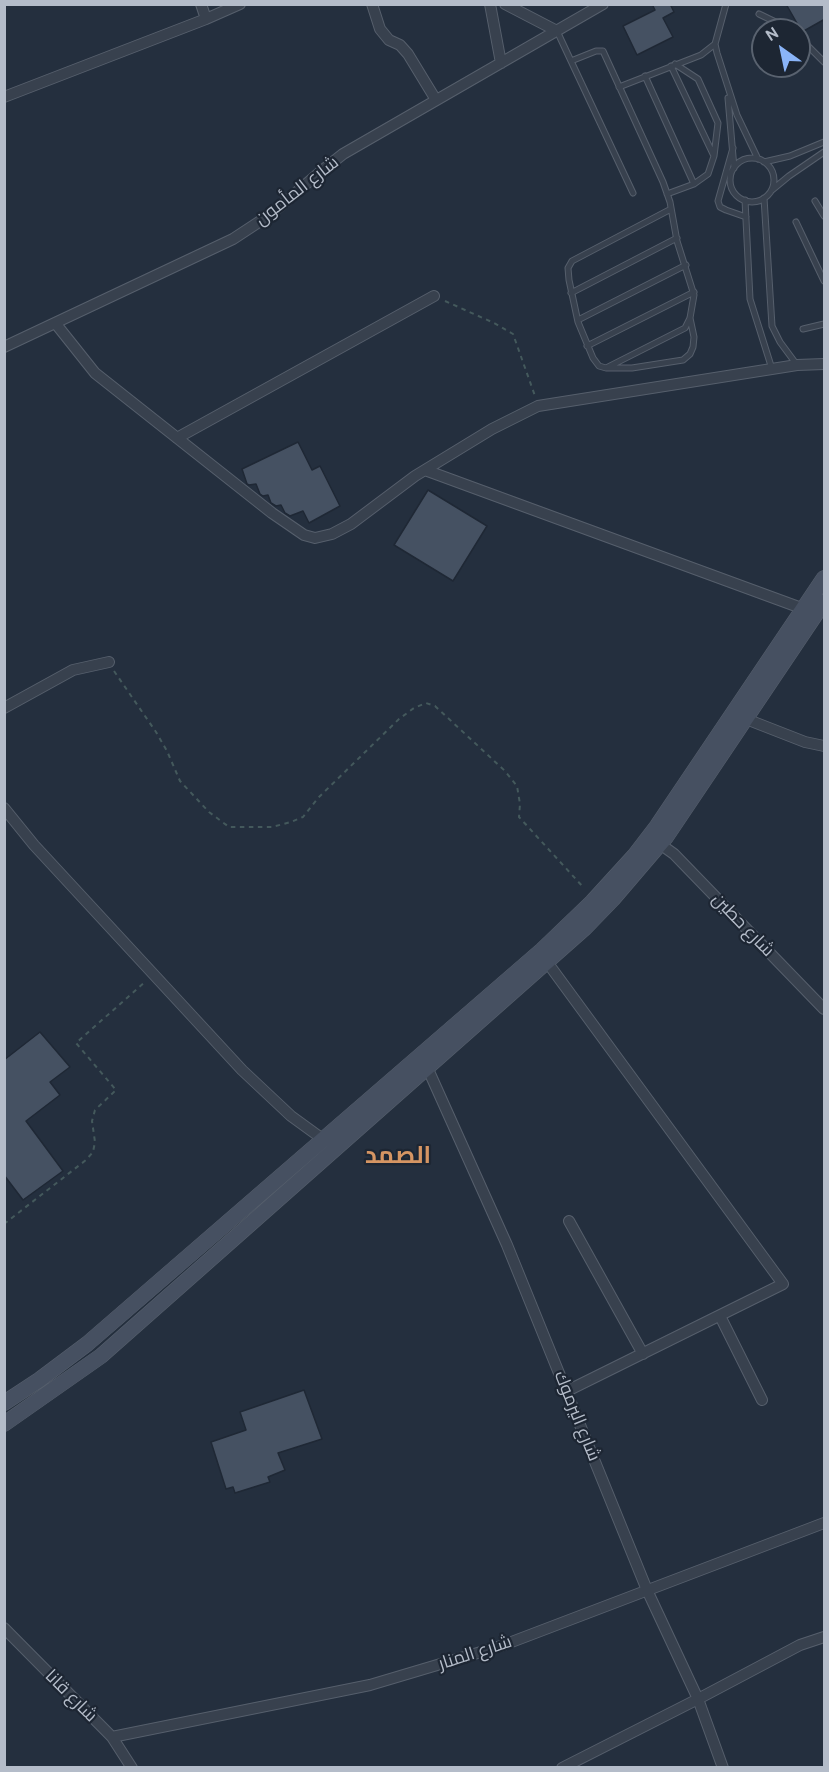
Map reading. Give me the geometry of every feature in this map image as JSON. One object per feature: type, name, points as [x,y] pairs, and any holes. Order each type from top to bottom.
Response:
[{"type":"main road","points":[[4,1403],[87,1344],[542,950],[594,899],[634,856],[657,826],[825,578]]},
{"type":"main road","points":[[4,1424],[101,1356],[547,962],[613,899],[660,844],[825,602]]},
{"type":"street","points":[[201,4],[206,19]]},
{"type":"street","points":[[4,97],[240,4]]},
{"type":"street","points":[[372,4],[380,29],[389,40],[400,45],[408,54],[435,100]]},
{"type":"street","points":[[490,4],[501,63]]},
{"type":"street","points":[[505,4],[557,31]]},
{"type":"street","name":"شارع المأمون","points":[[4,348],[233,239],[271,214],[343,154],[603,4]]},
{"type":"street","points":[[177,438],[434,296]]},
{"type":"street","points":[[56,324],[95,373],[272,513],[304,535],[315,538],[332,534],[351,524],[425,470],[492,429],[538,406],[797,365],[825,364]]},
{"type":"street","points":[[425,470],[804,609]]},
{"type":"street","points":[[4,708],[73,670],[109,662]]},
{"type":"street","points":[[746,719],[805,742],[825,746]]},
{"type":"street","points":[[4,808],[34,845],[242,1070],[291,1116],[324,1140]]},
{"type":"street","name":"شارع حطين","points":[[660,844],[674,854],[825,1009]]},
{"type":"street","points":[[547,962],[783,1284],[567,1391]]},
{"type":"street","name":"شارع اليرموك","points":[[427,1067],[507,1245],[647,1590],[698,1700],[723,1767]]},
{"type":"street","points":[[569,1221],[643,1354]]},
{"type":"street","points":[[720,1316],[762,1400]]},
{"type":"street","name":"شارع المنار","points":[[112,1737],[370,1685],[501,1646],[825,1523]]},
{"type":"street","name":"شارع قانا","points":[[4,1628],[112,1737],[132,1767]]},
{"type":"street","points":[[562,1767],[698,1700],[800,1645],[825,1637]]},
{"type":"lane","points":[[726,4],[716,44],[736,115],[761,161],[773,173],[774,180],[769,193]]},
{"type":"lane","points":[[759,14],[767,18]]},
{"type":"lane","points":[[557,31],[633,193]]},
{"type":"lane","points":[[619,87],[701,55],[716,44]]},
{"type":"lane","points":[[811,49],[825,62]]},
{"type":"lane","points":[[571,61],[596,51],[603,51],[667,194],[676,238],[694,292],[690,318],[685,328],[606,368]]},
{"type":"lane","points":[[673,65],[714,156]]},
{"type":"lane","points":[[667,194],[694,184],[708,174],[714,156],[718,123],[698,79],[673,65]]},
{"type":"lane","points":[[645,76],[694,184]]},
{"type":"lane","points":[[727,88],[734,168],[730,182],[736,195],[745,200],[757,201],[764,198],[789,176],[825,152]]},
{"type":"lane","points":[[734,168],[744,160],[761,161],[801,152],[825,142]]},
{"type":"lane","points":[[733,148],[718,201],[720,207],[746,217]]},
{"type":"lane","points":[[764,198],[772,326],[780,342],[797,365]]},
{"type":"lane","points":[[745,200],[750,299],[772,369]]},
{"type":"lane","points":[[815,201],[825,216]]},
{"type":"lane","points":[[671,209],[572,261],[568,268],[571,292],[587,346],[599,366],[606,368],[632,368],[683,360],[690,354],[693,347],[694,337],[690,318]]},
{"type":"lane","points":[[796,222],[825,281]]},
{"type":"lane","points":[[571,292],[676,238]]},
{"type":"lane","points":[[578,320],[686,266]]},
{"type":"lane","points":[[587,346],[694,292]]},
{"type":"lane","points":[[803,329],[825,324]]},
{"type":"path","points":[[434,296],[494,322],[513,334],[538,406]]},
{"type":"path","points":[[109,662],[156,732],[180,781],[209,812],[229,827],[272,827],[303,817],[318,798],[399,719],[414,708],[426,703],[435,706],[511,778],[517,786],[520,804],[519,817],[594,899]]},
{"type":"path","points":[[4,1224],[86,1160],[93,1152],[95,1142],[92,1121],[95,1110],[116,1090],[75,1043],[154,974]]},
{"type":"building","points":[[652,4],[670,4],[674,12],[663,18],[673,37],[637,55],[623,26],[655,10]]},
{"type":"building","points":[[786,4],[825,4],[825,19],[811,27],[811,18],[794,18]]},
{"type":"building","points":[[298,442],[312,470],[320,466],[340,506],[309,523],[303,511],[290,516],[285,513],[281,505],[276,506],[271,503],[268,495],[260,494],[256,484],[247,484],[242,469]]},
{"type":"building","points":[[428,490],[487,526],[453,581],[394,545]]},
{"type":"building","points":[[40,1032],[70,1067],[50,1082],[60,1095],[26,1121],[63,1171],[23,1200],[4,1175],[4,1060]]},
{"type":"building","points":[[304,1390],[322,1439],[278,1453],[285,1470],[268,1477],[270,1482],[235,1493],[233,1487],[226,1489],[211,1442],[246,1430],[240,1412]]},
{"type":"district","name":"الصمد","points":[[398,1156]]}]
